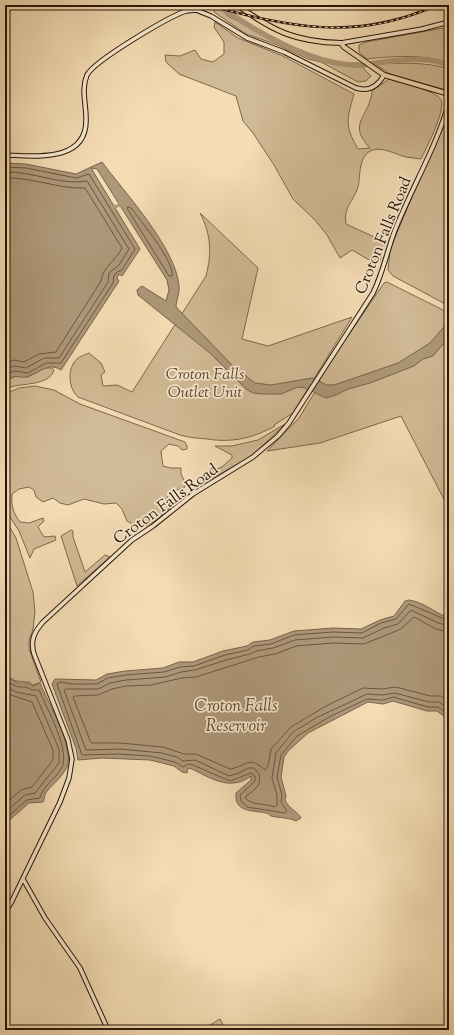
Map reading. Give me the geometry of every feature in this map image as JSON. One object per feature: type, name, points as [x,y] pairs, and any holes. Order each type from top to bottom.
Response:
[{"type":"main road","points":[[237,5],[263,23],[283,33],[323,43],[341,43],[384,75],[449,94]]},
{"type":"street","points":[[5,155],[54,155],[70,149],[79,142],[86,127],[84,87],[86,78],[93,67],[114,52],[182,12],[192,10],[220,20],[247,38],[284,52],[356,88],[367,89],[373,87],[379,83],[384,75]]},
{"type":"street","points":[[341,43],[422,29],[449,22]]},
{"type":"street","name":"Croton Falls Road","points":[[5,912],[23,879],[60,802],[69,778],[72,759],[68,740],[34,654],[33,638],[38,628],[132,540],[153,526],[193,494],[260,452],[284,429],[360,313],[381,276],[395,230],[438,132],[449,102]]},
{"type":"street","points":[[23,879],[45,918],[80,968],[108,1030]]},
{"type":"green space","points":[[216,5],[228,16],[269,38],[293,47],[327,63],[358,63],[371,76],[366,81],[358,82],[321,62],[308,59],[275,44],[246,34],[214,12]]},
{"type":"green space","points":[[215,22],[238,38],[283,56],[354,94],[348,116],[348,122],[350,134],[358,149],[370,148],[363,139],[360,132],[360,126],[372,91],[389,79],[425,90],[438,96],[441,100],[441,112],[438,121],[421,159],[406,157],[390,151],[379,149],[368,152],[362,161],[358,187],[347,209],[345,218],[346,224],[385,242],[380,261],[371,261],[352,250],[340,258],[327,235],[315,220],[293,199],[274,165],[253,133],[243,121],[236,96],[179,74],[166,62],[165,55],[180,56],[195,50],[201,59],[213,62],[224,54],[224,42],[214,27]]},
{"type":"green space","points":[[449,27],[449,63],[419,57],[387,57],[367,59],[359,52],[359,45],[366,42]]},
{"type":"green space","points":[[373,63],[411,63],[440,66],[449,69],[449,80],[446,90],[390,74]]},
{"type":"green space","points":[[449,109],[449,306],[393,276],[388,270],[390,250]]},
{"type":"green space","name":"Croton Falls Outlet Unit","points":[[200,213],[258,268],[242,339],[268,346],[352,317],[293,413],[274,425],[275,426],[259,434],[234,440],[216,440],[180,435],[78,397],[72,389],[70,378],[72,367],[77,359],[89,353],[101,363],[105,372],[101,375],[103,386],[117,385],[132,392],[206,276],[210,251],[206,228]]},
{"type":"green space","points":[[387,282],[449,313],[449,509],[401,416],[320,443],[267,451],[299,418],[321,382],[318,380],[384,283]]},
{"type":"green space","points":[[45,368],[52,368],[54,370],[46,379],[40,382],[5,389],[5,381],[16,376],[28,377]]},
{"type":"green space","points":[[35,386],[54,390],[80,404],[185,442],[187,449],[182,450],[178,446],[169,444],[161,451],[163,466],[181,468],[181,474],[186,484],[184,488],[172,492],[169,495],[166,501],[171,507],[156,521],[146,526],[140,526],[134,525],[127,521],[122,509],[116,503],[104,504],[84,499],[68,505],[60,503],[53,498],[43,502],[36,497],[34,490],[29,487],[19,489],[12,494],[12,502],[14,512],[20,522],[29,523],[43,518],[44,521],[38,527],[44,537],[55,536],[56,540],[34,549],[30,558],[19,531],[5,509],[5,394],[19,388]]},
{"type":"green space","points":[[285,424],[252,456],[204,483],[202,480],[204,474],[222,467],[232,458],[232,455],[215,446],[232,446],[258,440]]},
{"type":"green space","points":[[5,519],[16,538],[33,592],[35,612],[33,629],[29,640],[29,649],[41,682],[33,685],[29,682],[16,681],[5,675]]},
{"type":"green space","points":[[71,530],[73,531],[73,537],[85,572],[105,555],[110,557],[77,586],[61,536]]},
{"type":"green space","points":[[220,1019],[226,1030],[207,1030],[205,1028]]},
{"type":"water","points":[[102,162],[148,221],[169,255],[176,271],[179,286],[176,307],[232,365],[255,383],[271,385],[312,378],[327,385],[334,385],[398,363],[430,343],[449,321],[449,337],[433,356],[423,359],[414,366],[326,398],[305,388],[298,387],[281,394],[253,393],[246,389],[210,353],[138,295],[137,290],[142,286],[166,301],[169,290],[167,280],[97,169],[91,168],[140,249],[122,276],[119,274],[117,278],[119,281],[61,370],[49,367],[26,377],[13,377],[5,381],[5,163],[26,164],[76,174]]},
{"type":"water","name":"Croton Falls Reservoir","points":[[409,600],[425,605],[449,618],[449,720],[437,711],[427,711],[393,701],[383,704],[368,702],[308,733],[288,751],[284,757],[281,777],[286,796],[285,800],[301,818],[296,821],[271,816],[267,813],[250,811],[238,804],[236,793],[251,780],[251,776],[238,782],[226,783],[213,779],[190,768],[188,768],[187,773],[182,772],[174,766],[150,760],[102,758],[78,760],[76,748],[52,684],[55,679],[96,680],[107,674],[163,668],[179,662],[193,662],[223,651],[247,646],[253,642],[270,640],[294,631],[333,628],[361,629],[380,620],[394,616],[405,601]]},
{"type":"water","points":[[5,677],[19,683],[28,683],[33,686],[40,683],[60,725],[67,749],[68,759],[65,771],[47,791],[43,802],[29,803],[5,824]]},
{"type":"waterway","points":[[218,5],[265,35],[302,53],[321,59],[359,65],[416,59],[441,62],[449,65]]},
{"type":"waterway","points":[[114,207],[123,204]]},
{"type":"railway","points":[[207,5],[266,19],[322,27],[350,27],[378,24],[407,17],[437,5]]}]
